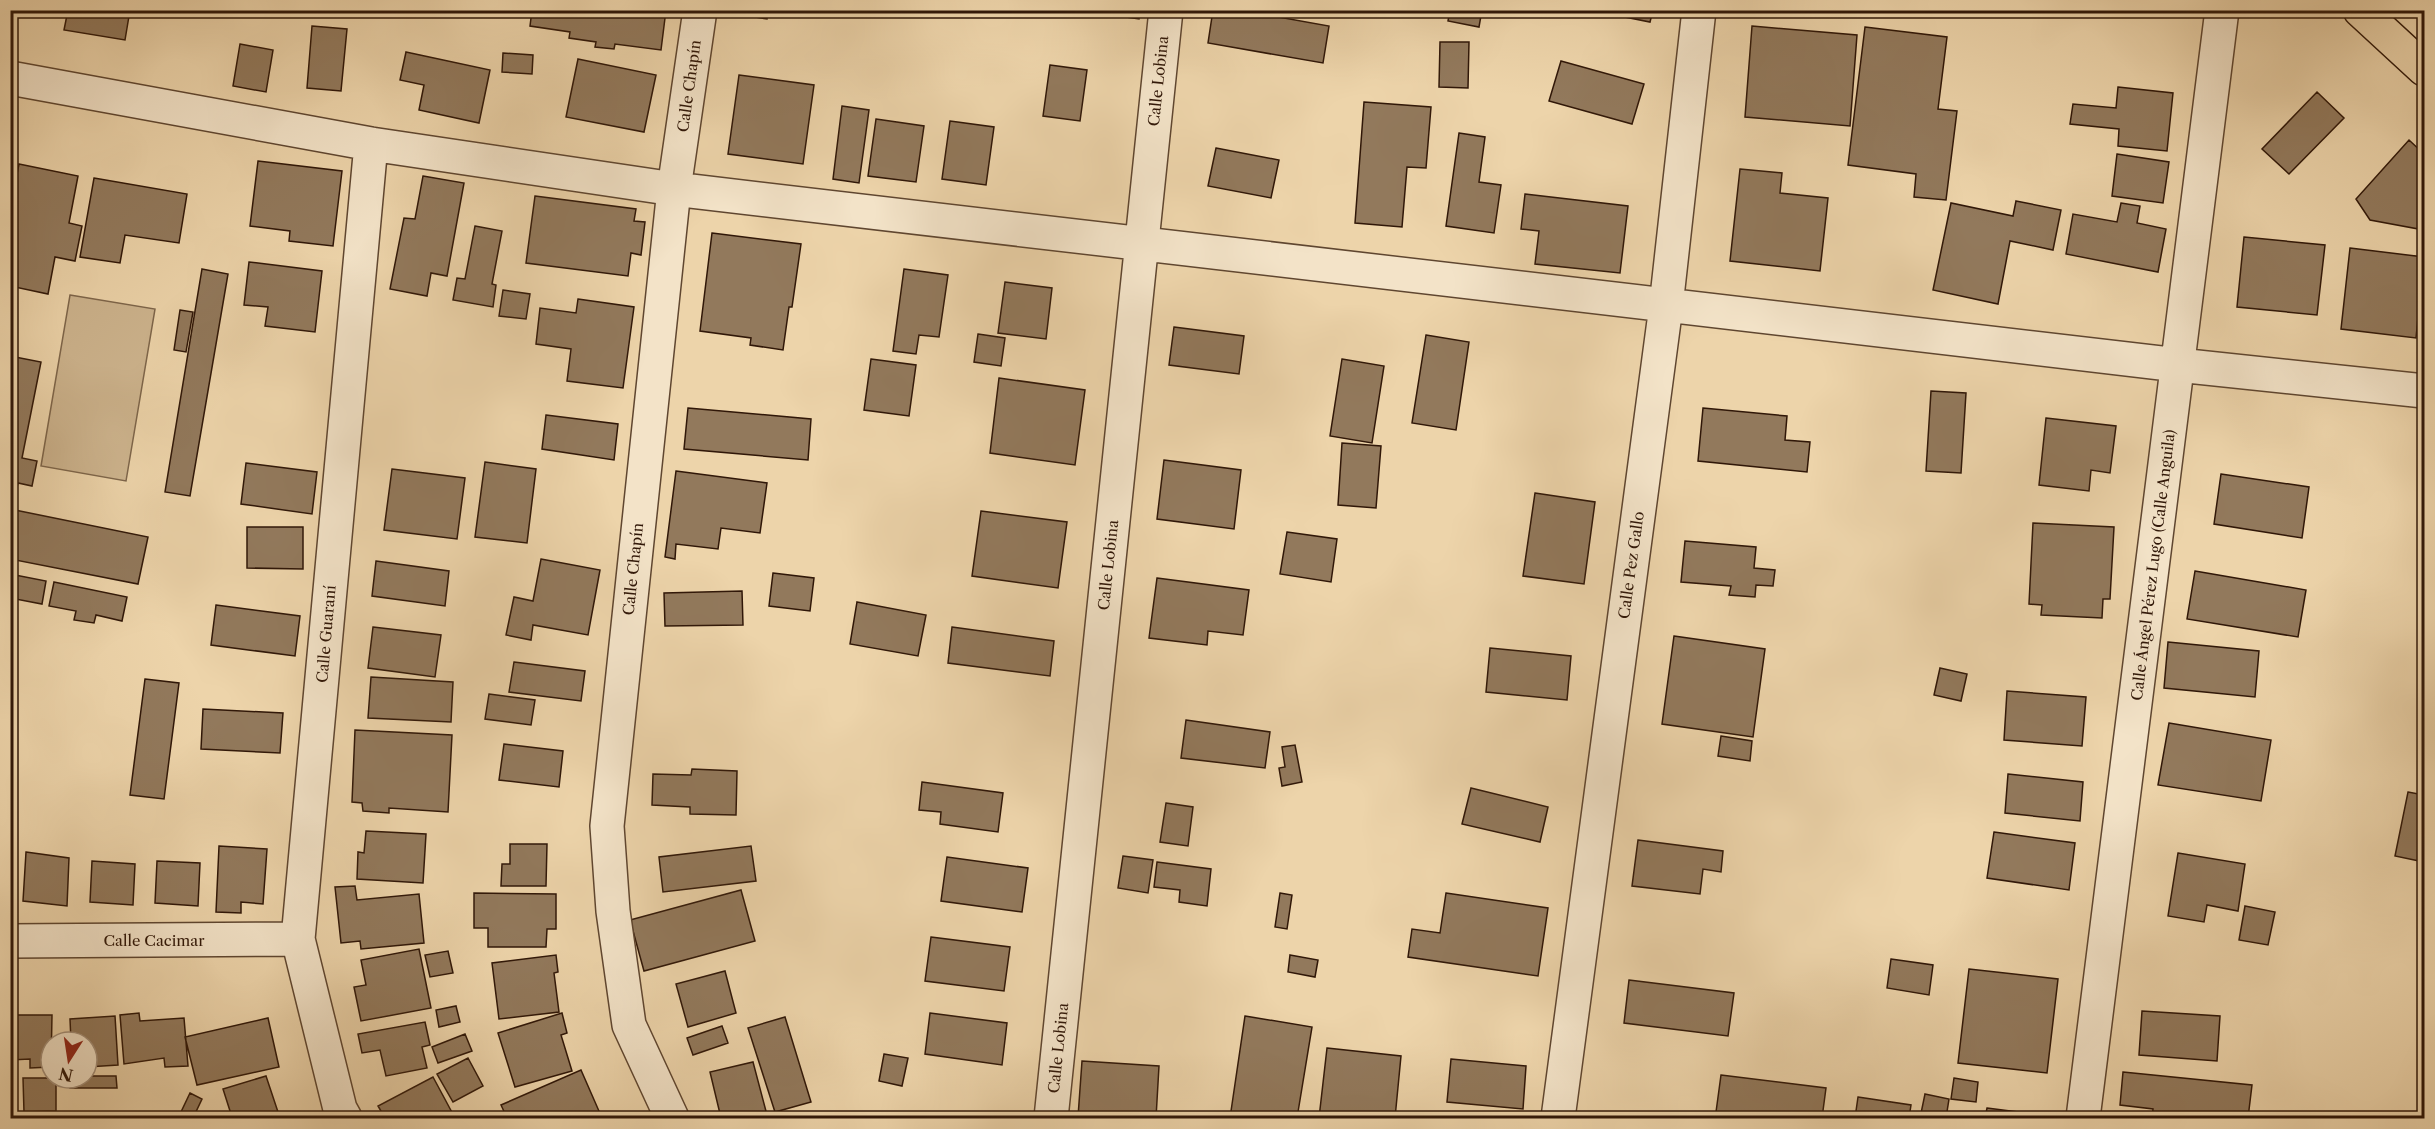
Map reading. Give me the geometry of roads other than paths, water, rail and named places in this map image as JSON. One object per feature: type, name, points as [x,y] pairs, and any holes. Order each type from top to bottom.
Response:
[{"type":"main road","points":[[2360,10],[2424,69]]},
{"type":"street","name":"Calle Chapín","points":[[672,1119],[629,1025],[613,911],[607,826],[674,189],[700,10]]},
{"type":"street","name":"Calle Lobina","points":[[1051,1119],[1166,10]]},
{"type":"street","name":"Calle Pez Gallo","points":[[1558,1119],[1666,306],[1699,10]]},
{"type":"street","name":"Calle Ángel Pérez Lugo (Calle Anguila)","points":[[2083,1119],[2222,10]]},
{"type":"street","points":[[10,78],[371,144],[674,189],[1666,306],[2424,391]]},
{"type":"street","name":"Calle Guaraní","points":[[345,1119],[340,1109],[298,939],[371,144]]},
{"type":"street","name":"Calle Cacimar","points":[[10,941],[298,939]]}]
